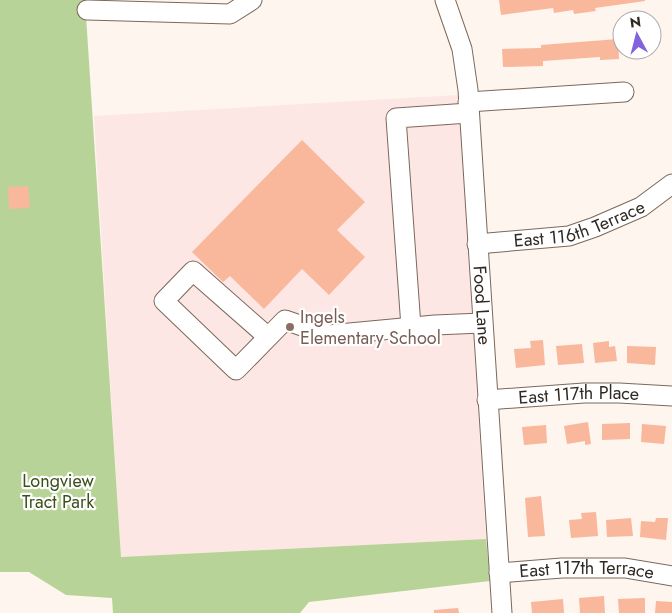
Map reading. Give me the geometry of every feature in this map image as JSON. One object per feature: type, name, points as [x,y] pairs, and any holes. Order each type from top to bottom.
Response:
[{"type":"street","points":[[87,10],[230,14],[252,0]]},
{"type":"street","name":"Food Lane","points":[[445,0],[462,50],[469,107],[502,613]]},
{"type":"street","points":[[411,327],[396,118],[469,107],[624,92]]},
{"type":"street","name":"East 116th Terrace","points":[[477,244],[569,236],[641,208],[672,184]]},
{"type":"street","points":[[268,337],[193,271],[164,301],[236,370],[268,337],[284,320],[328,336],[411,327],[482,323]]},
{"type":"street","name":"East 117th Place","points":[[488,400],[584,393],[672,396]]},
{"type":"street","name":"East 117th Terrace","points":[[499,573],[562,568],[616,568],[672,576]]},
{"type":"shaded area","name":"Ingels Elementary School","points":[[458,95],[486,539],[121,557],[94,116]]},
{"type":"green space","name":"Longview Tract Park","points":[[0,0],[85,0],[121,557],[486,539],[490,581],[309,602],[300,613],[113,613],[112,598],[66,595],[29,572],[0,572]]},
{"type":"building","points":[[499,0],[645,1],[595,8],[596,11],[574,14],[573,10],[554,13],[553,8],[501,15]]},
{"type":"building","points":[[612,39],[612,59],[600,60],[600,57],[543,61],[543,66],[503,67],[502,49],[541,48],[541,45]]},
{"type":"building","points":[[302,140],[365,202],[337,230],[365,257],[329,295],[302,269],[264,309],[230,276],[223,282],[192,252]]},
{"type":"building","points":[[28,186],[30,208],[9,209],[8,187]]},
{"type":"building","points":[[543,340],[545,365],[516,368],[514,349],[531,348],[530,341]]},
{"type":"building","points":[[609,341],[609,347],[615,346],[617,361],[595,363],[593,343]]},
{"type":"building","points":[[582,344],[584,363],[558,365],[556,346]]},
{"type":"building","points":[[627,346],[656,347],[655,365],[627,363]]},
{"type":"building","points":[[588,422],[591,444],[585,445],[585,441],[567,444],[564,426]]},
{"type":"building","points":[[630,423],[630,439],[602,440],[602,424]]},
{"type":"building","points":[[642,424],[666,426],[664,444],[641,442]]},
{"type":"building","points":[[546,425],[547,443],[524,445],[522,427]]},
{"type":"building","points":[[541,496],[545,536],[528,537],[525,498]]},
{"type":"building","points":[[596,512],[598,536],[571,538],[569,520],[582,519],[581,513]]},
{"type":"building","points":[[631,518],[633,536],[607,537],[606,520]]},
{"type":"building","points":[[656,518],[668,518],[666,540],[640,537],[641,521],[655,522]]},
{"type":"building","points":[[604,596],[605,613],[580,613],[579,598]]},
{"type":"building","points":[[645,598],[645,613],[619,613],[618,599]]},
{"type":"building","points":[[563,599],[564,613],[532,613],[531,602]]},
{"type":"building","points":[[656,601],[672,602],[672,613],[655,613]]},
{"type":"building","points":[[458,608],[459,613],[434,613],[434,610]]},
{"type":"place","name":"Ingels Elementary School","points":[[290,327]]}]
